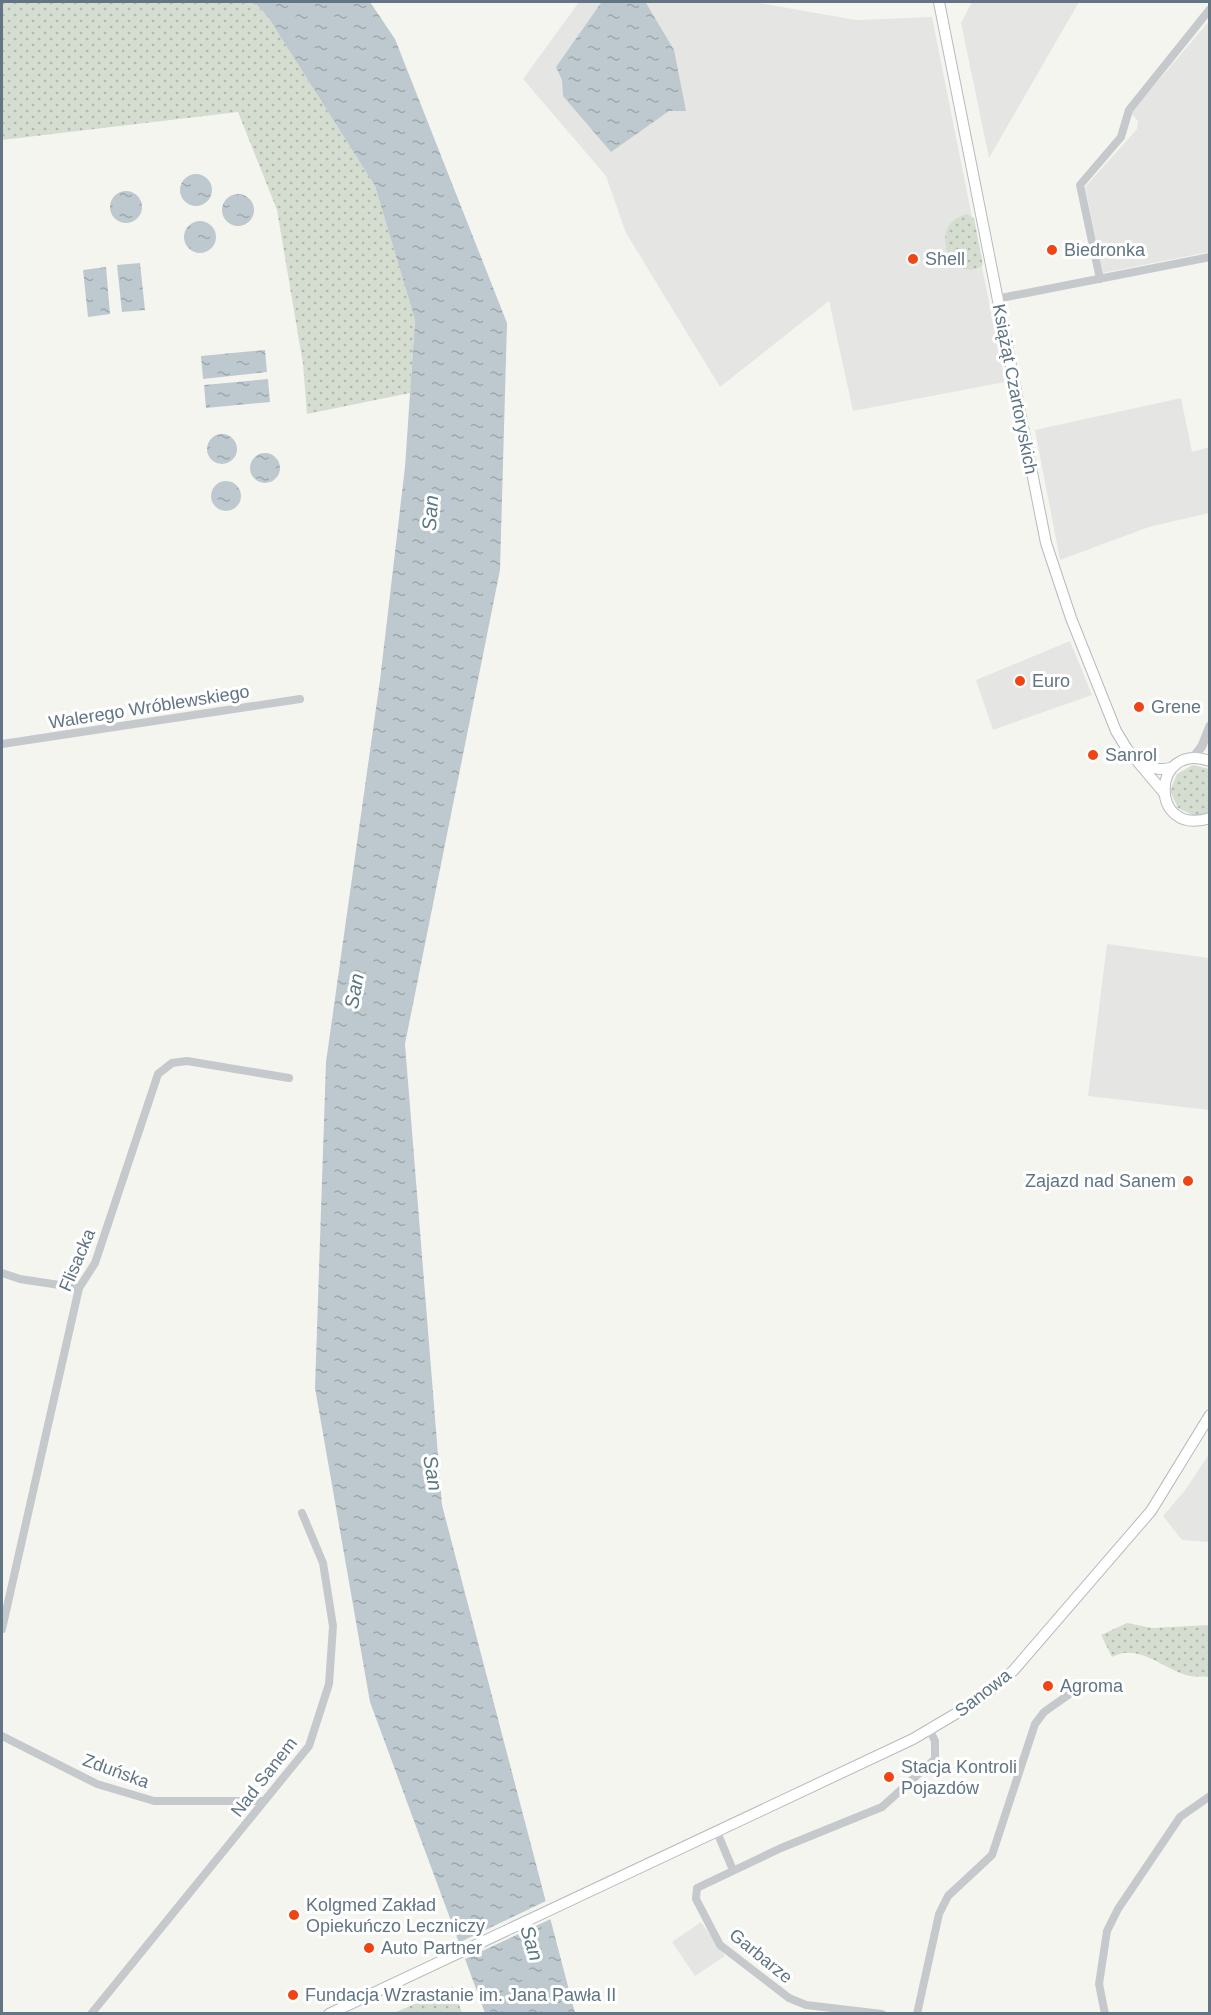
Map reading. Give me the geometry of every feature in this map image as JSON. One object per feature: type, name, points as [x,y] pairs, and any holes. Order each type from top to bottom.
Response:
[{"type":"main road","name":"Książąt Czartoryskich","points":[[939,2],[996,299],[1054,571],[1112,722],[1123,743],[1164,793],[1166,802],[1178,816],[1206,822]]},
{"type":"main road","points":[[1137,761],[1164,771],[1193,758],[1209,761]]},
{"type":"main road","points":[[1164,793],[1165,780],[1173,767]]},
{"type":"main road","name":"Sanowa","points":[[329,2013],[930,1731],[979,1700],[1013,1671],[1150,1511],[1209,1415]]},
{"type":"street","points":[[1100,279],[1080,185],[1121,136],[1130,110],[1209,9]]},
{"type":"street","points":[[996,299],[1209,258]]},
{"type":"street","name":"Walerego Wróblewskiego","points":[[2,744],[300,699]]},
{"type":"street","points":[[1193,758],[1202,746],[1209,726]]},
{"type":"street","name":"Flisacka","points":[[2,1629],[79,1288],[95,1263],[158,1074],[172,1063],[187,1061],[289,1078]]},
{"type":"street","points":[[2,1273],[20,1279],[79,1288]]},
{"type":"street","name":"Nad Sanem","points":[[91,2013],[309,1746],[329,1684],[333,1626],[323,1563],[302,1513]]},
{"type":"street","points":[[917,2013],[939,1914],[948,1896],[992,1855],[1035,1724],[1044,1712],[1081,1686]]},
{"type":"street","name":"Garbarze","points":[[882,2013],[796,2002],[727,1953],[713,1934],[696,1899],[697,1888],[733,1870],[882,1807],[935,1759],[935,1741],[930,1731]]},
{"type":"street","name":"Zduńska","points":[[2,1736],[98,1784],[154,1801],[264,1802]]},
{"type":"street","points":[[1106,2013],[1099,1984],[1107,1931],[1124,1899],[1180,1817],[1209,1796]]},
{"type":"street","points":[[717,1832],[733,1870]]},
{"type":"shaded area","points":[[2,2],[254,2],[268,17],[375,186],[415,320],[410,393],[307,414],[303,364],[277,210],[238,112],[2,140]]},
{"type":"shaded area","points":[[579,2],[754,2],[856,20],[932,17],[1005,382],[853,411],[829,301],[720,387],[626,233],[606,176],[523,79]]},
{"type":"shaded area","points":[[972,2],[1079,2],[989,158],[961,23]]},
{"type":"shaded area","points":[[1209,21],[1209,252],[1103,273],[1085,187],[1137,129],[1138,121],[1131,113]]},
{"type":"shaded area","points":[[967,214],[974,218],[983,265],[972,270],[960,268],[953,263],[945,240],[952,221]]},
{"type":"shaded area","points":[[1181,398],[1192,452],[1209,447],[1209,513],[1149,527],[1060,560],[1035,430]]},
{"type":"shaded area","points":[[1070,641],[1092,695],[993,730],[976,680]]},
{"type":"shaded area","points":[[1193,765],[1209,769],[1209,812],[1195,816],[1178,808],[1170,791],[1177,774]]},
{"type":"shaded area","points":[[1107,944],[1209,958],[1209,1110],[1088,1096]]},
{"type":"shaded area","points":[[1209,1454],[1209,1542],[1182,1540],[1163,1516],[1186,1489]]},
{"type":"shaded area","points":[[1127,1623],[1152,1628],[1209,1625],[1209,1677],[1180,1673],[1142,1655],[1122,1653],[1112,1657],[1101,1635]]},
{"type":"shaded area","points":[[701,1922],[725,1956],[695,1976],[672,1942]]},
{"type":"shaded area","points":[[453,1987],[462,2013],[394,2013]]},
{"type":"water","name":"San","points":[[254,2],[370,2],[395,39],[507,323],[500,570],[405,1044],[442,1505],[575,2013],[485,2013],[370,1702],[315,1388],[326,1062],[380,680],[405,467],[415,320],[375,186],[268,17]]},
{"type":"water","points":[[601,3],[646,3],[674,50],[686,111],[669,111],[611,152],[563,96],[562,80],[556,67]]},
{"type":"water","points":[[196,174],[207,179],[212,190],[207,201],[196,206],[185,201],[180,190],[185,179]]},
{"type":"water","points":[[126,191],[137,196],[142,207],[137,218],[126,223],[115,218],[110,207],[115,196]]},
{"type":"water","points":[[238,194],[249,199],[254,210],[249,221],[238,226],[227,221],[222,210],[227,199]]},
{"type":"water","points":[[200,221],[211,226],[216,237],[211,248],[200,253],[189,248],[184,237],[189,226]]},
{"type":"water","points":[[140,263],[145,310],[122,312],[117,265]]},
{"type":"water","points":[[106,267],[110,314],[88,317],[83,270]]},
{"type":"water","points":[[265,350],[267,372],[203,379],[201,356]]},
{"type":"water","points":[[268,379],[270,402],[206,408],[204,385]]},
{"type":"water","points":[[222,434],[232,439],[237,449],[232,459],[222,464],[212,459],[207,449],[212,439]]},
{"type":"water","points":[[265,453],[275,458],[280,468],[275,478],[265,483],[255,478],[250,468],[255,458]]},
{"type":"water","points":[[226,481],[236,486],[241,496],[236,506],[226,511],[216,506],[211,496],[216,486]]},
{"type":"pier","points":[[548,1900],[553,1918],[463,1960],[456,1944]]},
{"type":"place","name":"Biedronka","points":[[1052,250]]},
{"type":"place","name":"Shell","points":[[913,259]]},
{"type":"place","name":"Euro","points":[[1020,681]]},
{"type":"place","name":"Grene","points":[[1139,707]]},
{"type":"place","name":"Sanrol","points":[[1093,755]]},
{"type":"place","name":"Zajazd nad Sanem","points":[[1188,1181]]},
{"type":"place","name":"Agroma","points":[[1048,1686]]},
{"type":"place","name":"Stacja Kontroli Pojazdów","points":[[889,1777]]},
{"type":"place","name":"Kolgmed Zakład Opiekuńczo Leczniczy","points":[[294,1915]]},
{"type":"place","name":"Auto Partner","points":[[369,1948]]},
{"type":"place","name":"Fundacja Wzrastanie im. Jana Pawła II","points":[[293,1995]]}]
